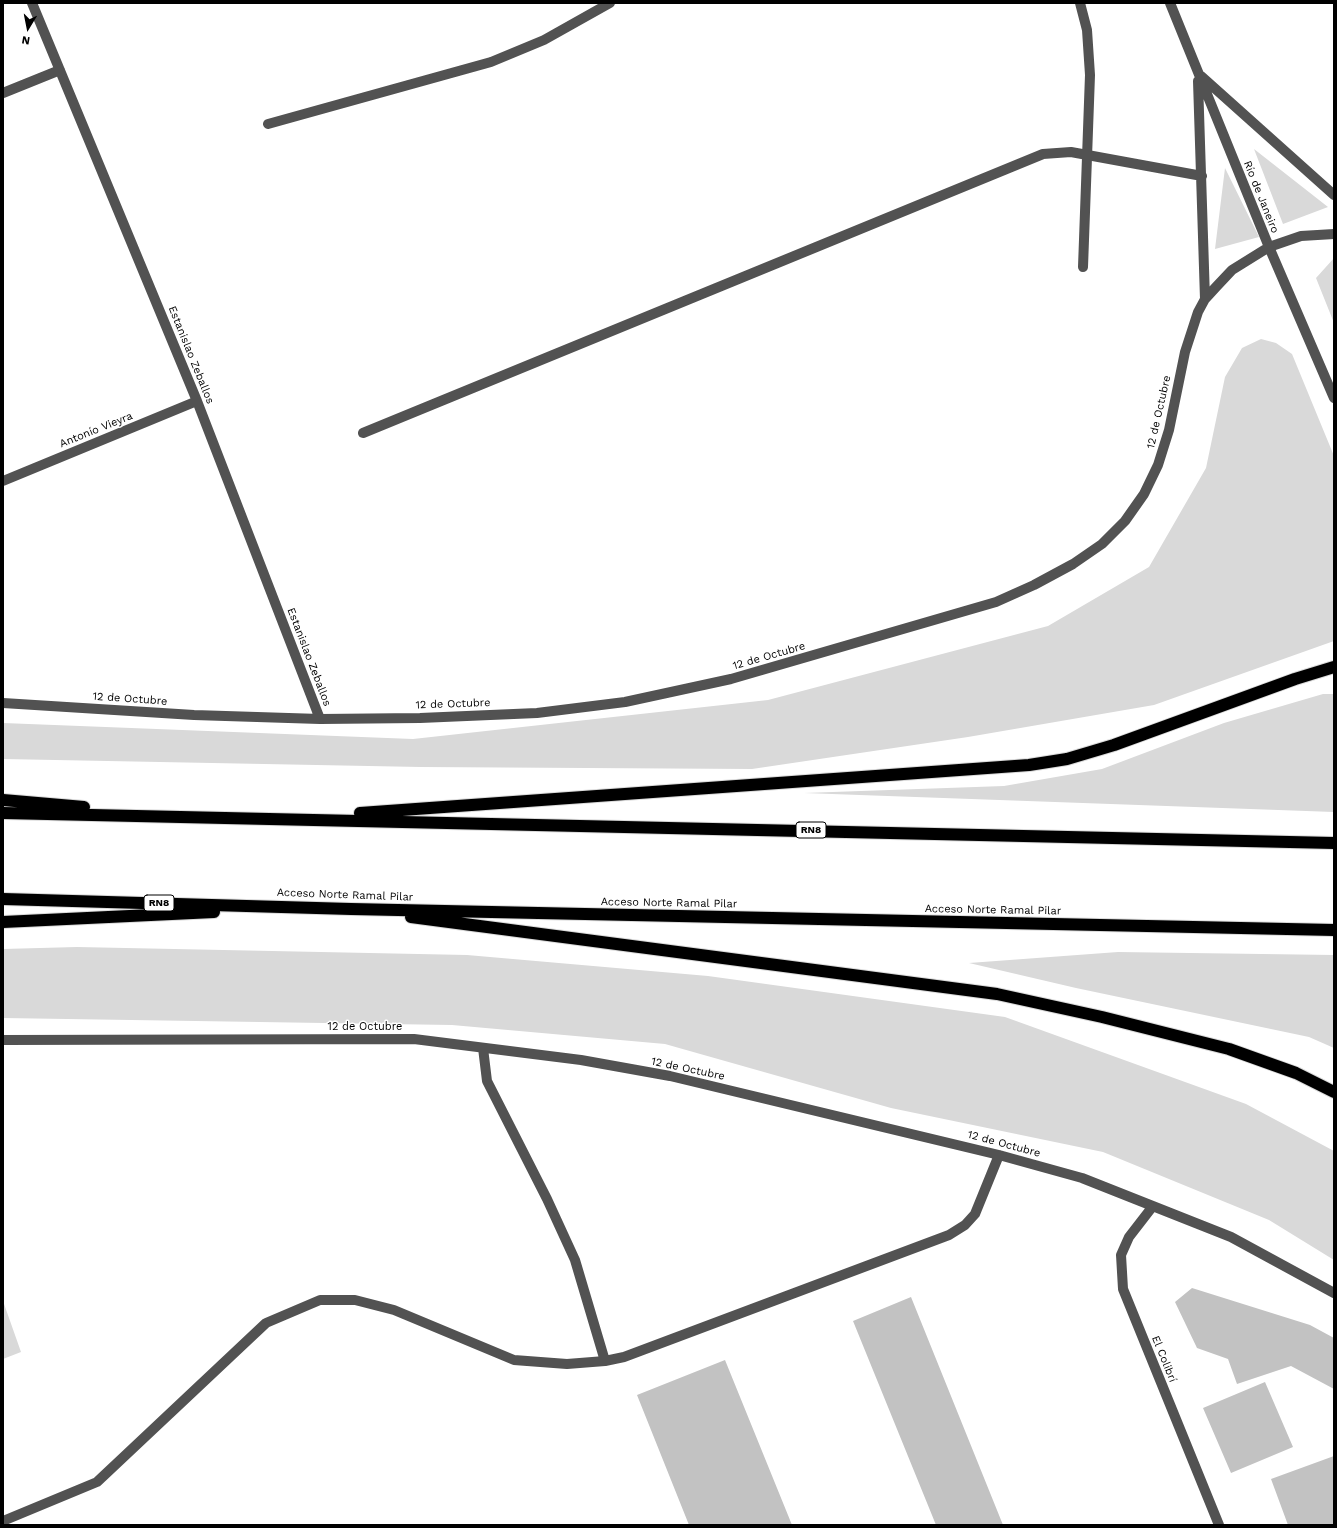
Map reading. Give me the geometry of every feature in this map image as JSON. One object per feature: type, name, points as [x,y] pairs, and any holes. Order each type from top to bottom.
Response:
[{"type":"highway","points":[[289,818],[1030,765],[1067,759],[1114,745],[1295,679],[1334,667]]},
{"type":"highway","points":[[3,800],[184,816]]},
{"type":"highway","name":"RN8","points":[[3,813],[289,818],[1334,842]]},
{"type":"highway","name":"Acceso Norte Ramal Pilar","points":[[3,899],[351,909],[1334,930]]},
{"type":"highway","points":[[3,922],[314,907]]},
{"type":"highway","points":[[351,909],[997,994],[1102,1017],[1229,1049],[1296,1072],[1334,1092]]},
{"type":"street","name":"Estanislao Zeballos","points":[[32,3],[197,401],[320,719]]},
{"type":"street","points":[[268,124],[491,62],[544,40],[610,3]]},
{"type":"street","points":[[1080,3],[1087,30],[1090,75],[1083,268]]},
{"type":"street","name":"Río de Janeiro","points":[[1170,3],[1269,247],[1334,398]]},
{"type":"street","points":[[3,93],[60,70]]},
{"type":"street","points":[[1198,73],[1205,299]]},
{"type":"street","points":[[1198,73],[1334,195]]},
{"type":"street","points":[[363,433],[1043,154],[1071,152],[1202,176]]},
{"type":"street","name":"12 de Octubre","points":[[3,703],[194,715],[320,719],[420,718],[537,713],[625,702],[739,677],[996,602],[1034,585],[1073,564],[1102,544],[1124,521],[1144,494],[1158,465],[1169,430],[1185,352],[1198,312],[1205,299],[1232,270],[1269,247],[1300,236],[1334,234]]},
{"type":"street","name":"Antonío Vieyra","points":[[3,481],[197,401]]},
{"type":"street","name":"12 de Octubre","points":[[3,1040],[414,1039],[581,1060],[670,1076],[999,1155],[1082,1178],[1230,1237],[1334,1294]]},
{"type":"street","points":[[483,1048],[487,1080],[547,1199],[575,1260],[605,1361]]},
{"type":"street","points":[[3,1521],[98,1482],[266,1323],[320,1300],[354,1300],[394,1310],[514,1360],[567,1364],[605,1361],[624,1357],[949,1235],[965,1225],[975,1214],[999,1155]]},
{"type":"street","name":"El Colibrí","points":[[1153,1206],[1129,1237],[1121,1255],[1123,1289],[1218,1525]]},
{"type":"shaded area","points":[[1254,149],[1328,207],[1283,224]]},
{"type":"shaded area","points":[[1225,168],[1259,237],[1215,249]]},
{"type":"shaded area","points":[[1334,258],[1334,323],[1316,278]]},
{"type":"shaded area","points":[[1261,339],[1276,343],[1292,354],[1334,456],[1334,641],[1154,705],[968,737],[752,769],[421,767],[3,759],[3,723],[413,739],[768,700],[1048,626],[1149,567],[1206,468],[1225,377],[1242,348]]},
{"type":"shaded area","points":[[1323,694],[1334,694],[1334,812],[804,793],[1004,786],[1102,769],[1224,723]]},
{"type":"shaded area","points":[[77,947],[467,955],[708,976],[1005,1017],[1246,1104],[1334,1151],[1334,1260],[1269,1220],[1103,1152],[891,1108],[665,1044],[452,1025],[3,1018],[3,949]]},
{"type":"shaded area","points":[[1118,952],[1334,955],[1334,1048],[1309,1037],[1076,988],[969,963]]},
{"type":"shaded area","points":[[3,1301],[21,1352],[3,1359]]},
{"type":"building","points":[[1192,1288],[1310,1325],[1334,1338],[1334,1389],[1291,1366],[1237,1384],[1228,1359],[1197,1348],[1175,1302]]},
{"type":"building","points":[[911,1297],[1003,1525],[936,1525],[853,1321]]},
{"type":"building","points":[[725,1360],[792,1525],[689,1525],[637,1395]]},
{"type":"building","points":[[1265,1382],[1293,1447],[1231,1473],[1203,1408]]},
{"type":"building","points":[[1334,1456],[1334,1525],[1288,1525],[1271,1479]]}]
